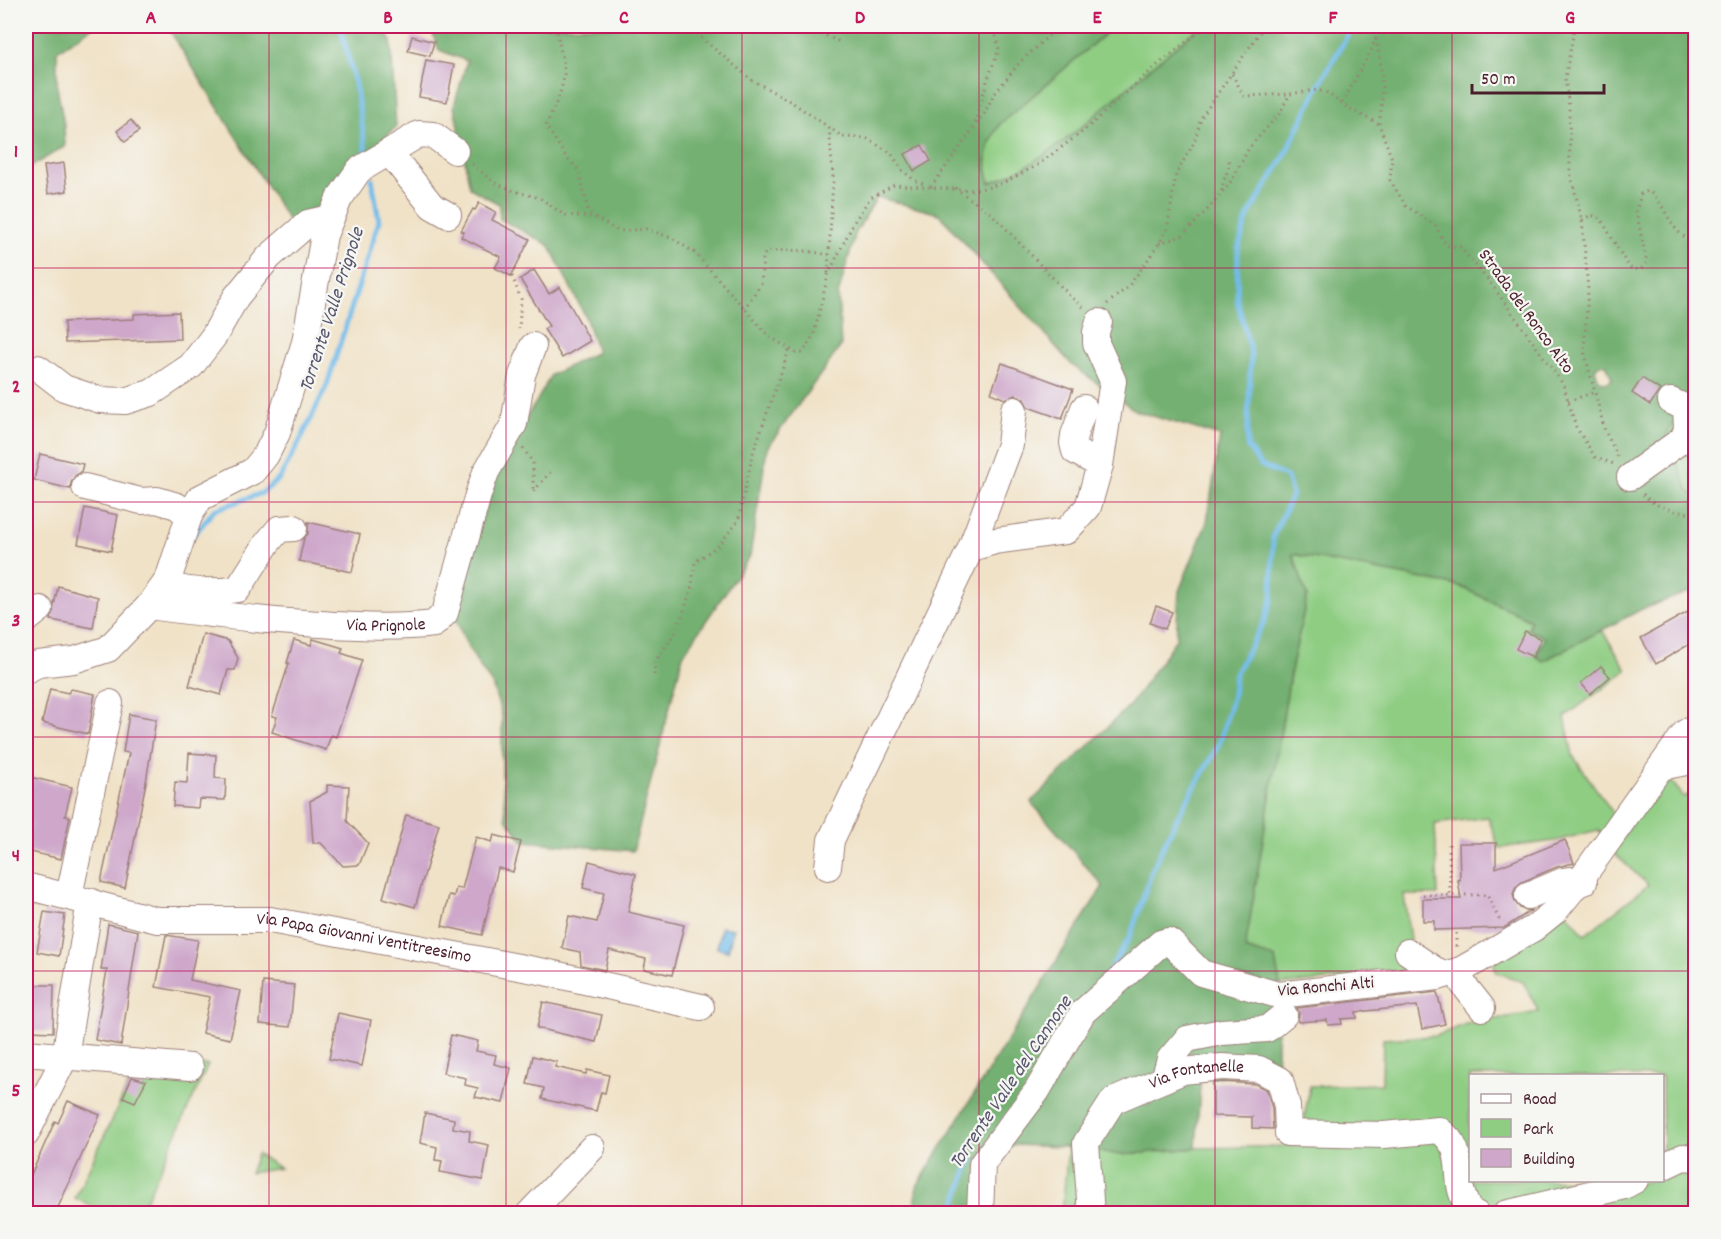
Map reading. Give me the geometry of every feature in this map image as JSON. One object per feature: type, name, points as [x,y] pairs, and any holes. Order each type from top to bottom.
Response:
[{"type":"street","points":[[26,670],[38,664],[74,660],[108,649],[149,606],[168,580],[189,516],[200,498],[253,471],[266,455],[278,433],[305,342],[324,235],[339,199],[359,170],[419,134],[433,135],[455,152]]},
{"type":"street","points":[[389,152],[432,206],[448,215]]},
{"type":"street","points":[[38,368],[64,388],[100,400],[125,401],[151,393],[191,366],[214,336],[236,297],[269,257],[308,223],[330,218]]},
{"type":"street","points":[[971,548],[994,541],[1066,531],[1088,507],[1100,465],[1113,381],[1096,343],[1097,313]]},
{"type":"street","name":"Via Prignole","points":[[149,606],[259,621],[345,626],[434,624],[445,613],[477,495],[486,472],[514,424],[526,339]]},
{"type":"street","points":[[1627,473],[1683,439],[1687,429],[1686,408],[1671,401]]},
{"type":"street","points":[[1084,408],[1073,443],[1075,451],[1100,465]]},
{"type":"street","points":[[828,867],[831,840],[971,548],[1010,445],[1014,410]]},
{"type":"street","points":[[86,487],[141,501],[157,500],[177,506],[189,516]]},
{"type":"street","points":[[165,584],[216,593],[238,589],[279,529],[294,528]]},
{"type":"street","points":[[26,1134],[66,1057],[80,899],[110,703]]},
{"type":"street","name":"Via Ronchi Alti","points":[[980,1214],[982,1164],[1037,1091],[1083,1012],[1161,943],[1168,941],[1172,943],[1201,973],[1278,995],[1448,974],[1534,928],[1555,911],[1584,881],[1684,733],[1695,726]]},
{"type":"street","points":[[1661,767],[1695,760]]},
{"type":"street","points":[[1528,896],[1563,881],[1584,881]]},
{"type":"street","name":"Via Papa Giovanni Ventitreesimo","points":[[26,886],[157,920],[270,920],[545,972],[701,1007]]},
{"type":"street","points":[[1408,952],[1435,970],[1448,974],[1463,984],[1482,1008]]},
{"type":"street","points":[[1164,1079],[1170,1059],[1187,1039],[1222,1032],[1267,1029],[1284,1015]]},
{"type":"street","points":[[26,1053],[190,1067]]},
{"type":"street","name":"Via Fontanelle","points":[[1091,1214],[1086,1143],[1113,1101],[1183,1071],[1222,1067],[1259,1069],[1280,1080],[1287,1106],[1288,1133],[1384,1135],[1439,1131],[1450,1138],[1458,1153],[1461,1188],[1469,1212],[1476,1214]]},
{"type":"street","points":[[529,1214],[592,1148]]},
{"type":"street","points":[[1664,1166],[1683,1157],[1695,1158]]},
{"type":"street","points":[[1505,1214],[1624,1186],[1631,1182]]},
{"type":"street","points":[[1568,1214],[1605,1190]]},
{"type":"path","points":[[557,26],[557,38],[564,69],[559,96],[546,126],[565,155],[579,171],[588,210],[594,217],[618,231],[646,229],[672,237],[695,253],[769,336],[795,353],[803,353],[808,347],[814,334],[828,275],[854,222],[870,198],[894,185],[954,187],[970,190],[1005,182],[1036,166],[1085,130],[1155,67],[1206,26]]},
{"type":"path","points":[[687,26],[752,80],[828,125],[843,137],[866,138],[891,153],[902,170],[914,180],[931,187]]},
{"type":"path","points":[[804,26],[840,42]]},
{"type":"path","points":[[974,128],[999,49],[993,26]]},
{"type":"path","points":[[931,187],[974,128],[993,96],[1019,63],[1059,26]]},
{"type":"path","points":[[954,187],[993,215],[1071,297],[1097,313],[1128,287],[1167,230],[1176,174],[1194,143],[1201,118],[1264,26]]},
{"type":"path","points":[[1342,103],[1372,49],[1380,26]]},
{"type":"path","points":[[1575,26],[1565,78],[1569,108],[1570,172],[1582,220],[1588,289],[1584,351],[1605,431],[1627,473],[1647,500],[1669,510],[1695,514]]},
{"type":"path","points":[[1232,74],[1244,96],[1317,90],[1327,93],[1379,124],[1383,98],[1381,60],[1376,38]]},
{"type":"path","points":[[1159,243],[1182,236],[1222,193],[1232,180],[1249,148],[1279,114],[1290,94]]},
{"type":"path","name":"Strada del Ronco Alto","points":[[1379,124],[1392,159],[1390,180],[1406,206],[1435,225],[1446,245],[1460,247],[1492,285],[1563,384],[1576,427],[1595,457],[1627,473]]},
{"type":"path","points":[[828,125],[833,179],[828,275]]},
{"type":"path","points":[[455,152],[495,183],[540,198],[564,215],[594,217]]},
{"type":"path","points":[[1222,193],[1222,185],[1230,168],[1229,159]]},
{"type":"path","points":[[1582,220],[1591,215],[1601,219],[1628,266],[1633,270],[1642,268],[1647,263],[1636,211],[1641,194],[1648,191],[1655,195],[1677,231],[1689,240],[1695,240]]},
{"type":"path","points":[[744,309],[762,284],[763,257],[766,252],[790,249],[828,255]]},
{"type":"path","points":[[512,276],[521,299],[526,339]]},
{"type":"path","points":[[654,675],[655,661],[676,632],[691,591],[695,562],[719,545],[738,521],[753,453],[789,350]]},
{"type":"path","points":[[1568,400],[1595,392]]},
{"type":"path","points":[[514,424],[518,441],[533,463],[533,492],[552,470]]},
{"type":"path","points":[[1449,844],[1450,895]]},
{"type":"path","points":[[1424,895],[1487,895],[1510,942]]},
{"type":"green space","points":[[26,26],[94,26],[57,51],[57,87],[64,125],[65,146],[26,170]]},
{"type":"green space","points":[[167,26],[381,26],[391,41],[396,127],[345,175],[319,208],[289,222]]},
{"type":"green space","points":[[430,26],[1114,26],[1000,124],[987,152],[990,183],[1029,165],[1064,141],[1201,26],[1695,26],[1695,383],[1666,436],[1689,492],[1695,495],[1695,590],[1642,609],[1543,661],[1536,656],[1545,638],[1528,629],[1531,620],[1459,586],[1293,554],[1307,596],[1290,675],[1245,949],[1275,958],[1280,985],[1202,970],[1167,935],[1050,1047],[972,1213],[913,1213],[917,1186],[1103,886],[1031,802],[1131,704],[1176,639],[1179,591],[1207,522],[1220,436],[1136,411],[1072,365],[939,214],[877,197],[856,232],[838,295],[841,346],[767,448],[750,556],[683,655],[633,851],[523,841],[506,818],[502,775],[502,715],[492,684],[464,639],[455,616],[456,591],[509,443],[551,375],[597,352],[585,316],[549,245],[500,219],[499,204],[470,188],[454,106],[467,61],[439,50]],"holes":[[[1598,365],[1607,366],[1612,379],[1606,383],[1599,380],[1595,369]]]},
{"type":"green space","points":[[1114,26],[1201,26],[1064,141],[1029,165],[990,183],[986,159],[992,138],[1000,124]]},
{"type":"green space","points":[[1695,383],[1695,495],[1689,492],[1666,436]]},
{"type":"green space","points":[[1293,554],[1459,586],[1532,621],[1545,638],[1543,660],[1602,630],[1627,670],[1565,717],[1573,756],[1613,813],[1603,836],[1598,830],[1555,841],[1499,848],[1488,817],[1435,824],[1438,895],[1404,895],[1414,971],[1280,985],[1245,949],[1290,675],[1307,596]]},
{"type":"green space","points":[[1662,770],[1684,797],[1695,792],[1695,1153],[1664,1157],[1664,1074],[1469,1074],[1469,1179],[1456,1137],[1302,1130],[1310,1086],[1382,1084],[1383,1039],[1436,1036],[1466,1024],[1539,1012],[1523,982],[1496,972],[1492,956],[1564,909],[1585,935],[1648,885],[1614,853]]},
{"type":"green space","points":[[1167,946],[1277,999],[1277,1065],[1108,1099],[1082,1148],[1016,1145],[1001,1150],[1085,1013]]},
{"type":"green space","points":[[144,1061],[208,1065],[140,1213],[104,1213],[75,1198],[133,1075]]},
{"type":"green space","points":[[1201,1072],[1196,1148],[1121,1155],[1091,1150],[1119,1104],[1150,1105],[1151,1091]]},
{"type":"green space","points":[[1437,1135],[1466,1213],[1097,1213],[1091,1150],[1121,1155],[1196,1148],[1298,1146]]},
{"type":"green space","points":[[1068,1146],[1082,1148],[1088,1213],[1062,1214]]},
{"type":"green space","points":[[257,1154],[280,1168],[250,1173]]},
{"type":"green space","points":[[1695,1161],[1695,1213],[1579,1214],[1606,1194],[1643,1182],[1664,1182],[1664,1172]]},
{"type":"green space","points":[[1470,1182],[1608,1182],[1495,1211],[1479,1211]]},
{"type":"water","points":[[721,927],[733,929],[728,951],[717,948]]},
{"type":"building","points":[[412,36],[434,42],[430,56],[408,51]]},
{"type":"building","points":[[426,60],[454,65],[447,102],[419,97]]},
{"type":"building","points":[[131,120],[139,131],[125,142],[117,131]]},
{"type":"building","points":[[922,145],[931,161],[914,171],[905,154]]},
{"type":"building","points":[[64,163],[67,191],[48,194],[44,166]]},
{"type":"building","points":[[479,203],[496,212],[492,220],[530,239],[511,276],[495,268],[501,257],[461,237],[464,232],[461,231],[473,209],[475,210]]},
{"type":"building","points":[[534,270],[549,294],[560,287],[590,341],[562,358],[544,329],[549,326],[520,279]]},
{"type":"building","points":[[179,312],[180,339],[65,343],[64,322],[134,319],[134,314]]},
{"type":"building","points":[[1002,363],[1073,389],[1062,419],[1028,407],[1023,398],[1016,395],[1005,399],[991,393]]},
{"type":"building","points":[[1642,378],[1660,390],[1650,405],[1632,393]]},
{"type":"building","points":[[40,454],[83,464],[81,472],[75,476],[70,489],[34,480]]},
{"type":"building","points":[[85,508],[118,515],[111,551],[78,544]]},
{"type":"building","points":[[308,522],[360,534],[352,572],[299,561],[304,538],[308,534]]},
{"type":"building","points":[[58,586],[98,597],[93,628],[51,620]]},
{"type":"building","points":[[1156,606],[1172,612],[1165,629],[1150,623]]},
{"type":"building","points":[[1695,608],[1695,641],[1656,664],[1641,638]]},
{"type":"building","points":[[1525,631],[1541,639],[1533,657],[1516,649]]},
{"type":"building","points":[[203,634],[228,641],[238,658],[235,670],[228,670],[221,695],[189,686]]},
{"type":"building","points":[[313,639],[343,648],[341,653],[362,660],[336,737],[331,735],[326,750],[272,732],[277,717],[272,716],[294,640],[311,645]]},
{"type":"building","points":[[1601,666],[1610,677],[1590,694],[1581,683]]},
{"type":"building","points":[[50,689],[68,693],[71,689],[95,694],[88,734],[42,723]]},
{"type":"building","points":[[129,714],[156,719],[125,888],[101,882],[129,753],[123,752]]},
{"type":"building","points":[[189,753],[216,755],[215,778],[226,779],[225,800],[199,799],[198,808],[173,806],[175,782],[187,783]]},
{"type":"building","points":[[26,776],[72,787],[65,816],[70,817],[61,859],[26,851]]},
{"type":"building","points":[[327,785],[349,786],[347,821],[368,843],[359,865],[343,866],[321,843],[313,843],[310,801],[327,792]]},
{"type":"building","points":[[406,815],[439,824],[415,907],[383,898]]},
{"type":"building","points":[[494,835],[521,842],[513,872],[498,868],[482,935],[442,926],[449,895],[454,896],[456,888],[462,889],[476,837],[492,842]]},
{"type":"building","points":[[1565,840],[1574,863],[1557,867],[1522,882],[1516,887],[1513,894],[1515,902],[1526,911],[1532,910],[1504,928],[1434,930],[1434,921],[1423,921],[1423,899],[1461,899],[1458,880],[1460,880],[1459,843],[1496,843],[1496,868]]},
{"type":"building","points":[[589,861],[636,874],[628,912],[684,925],[672,975],[644,969],[646,959],[609,950],[605,970],[581,965],[580,952],[562,948],[569,916],[597,922],[604,893],[583,888]]},
{"type":"building","points":[[44,912],[65,915],[59,956],[37,952]]},
{"type":"building","points":[[108,924],[138,931],[121,1045],[95,1040],[107,970],[101,970]]},
{"type":"building","points":[[166,935],[198,940],[190,980],[241,991],[230,1039],[202,1033],[210,997],[156,987]]},
{"type":"building","points":[[263,982],[294,985],[290,1027],[260,1024]]},
{"type":"building","points":[[32,985],[54,985],[53,1032],[30,1031]]},
{"type":"building","points":[[1437,992],[1445,1024],[1422,1029],[1417,1006],[1356,1012],[1357,1018],[1341,1019],[1342,1024],[1328,1025],[1327,1020],[1298,1022],[1297,1008]]},
{"type":"building","points":[[543,1002],[602,1015],[596,1042],[537,1028]]},
{"type":"building","points":[[338,1013],[371,1020],[362,1066],[329,1059]]},
{"type":"building","points":[[451,1035],[478,1041],[476,1051],[496,1055],[494,1064],[511,1068],[503,1103],[475,1097],[478,1088],[465,1085],[466,1078],[443,1073]]},
{"type":"building","points":[[533,1056],[557,1062],[555,1067],[586,1074],[587,1070],[609,1075],[605,1093],[601,1092],[596,1111],[542,1099],[544,1088],[527,1084]]},
{"type":"building","points":[[132,1077],[146,1081],[135,1102],[123,1097]]},
{"type":"building","points":[[1213,1083],[1255,1084],[1267,1090],[1272,1108],[1273,1129],[1252,1128],[1252,1117],[1213,1116]]},
{"type":"building","points":[[68,1101],[100,1115],[55,1214],[26,1214],[26,1186],[55,1121],[58,1123]]},
{"type":"building","points":[[425,1113],[454,1119],[453,1128],[470,1131],[469,1141],[489,1145],[483,1180],[440,1172],[442,1161],[435,1160],[437,1147],[420,1143]]},
{"type":"waterway","name":"Torrente Valle Prignole","points":[[340,26],[355,83],[366,151]]},
{"type":"waterway","name":"Torrente Valle del Cannone","points":[[1106,976],[1130,937],[1153,868],[1176,820],[1219,744],[1233,695],[1235,674],[1264,622],[1272,599],[1273,536],[1292,495],[1287,477],[1260,465],[1247,446],[1251,353],[1237,300],[1238,249],[1248,216],[1283,159],[1319,85],[1353,26]]},
{"type":"waterway","name":"Torrente Valle Prignole","points":[[195,534],[214,510],[262,493],[279,479],[300,441],[327,385],[379,221],[372,179]]},
{"type":"waterway","name":"Torrente Valle del Cannone","points":[[952,1214],[967,1170],[973,1160]]}]
